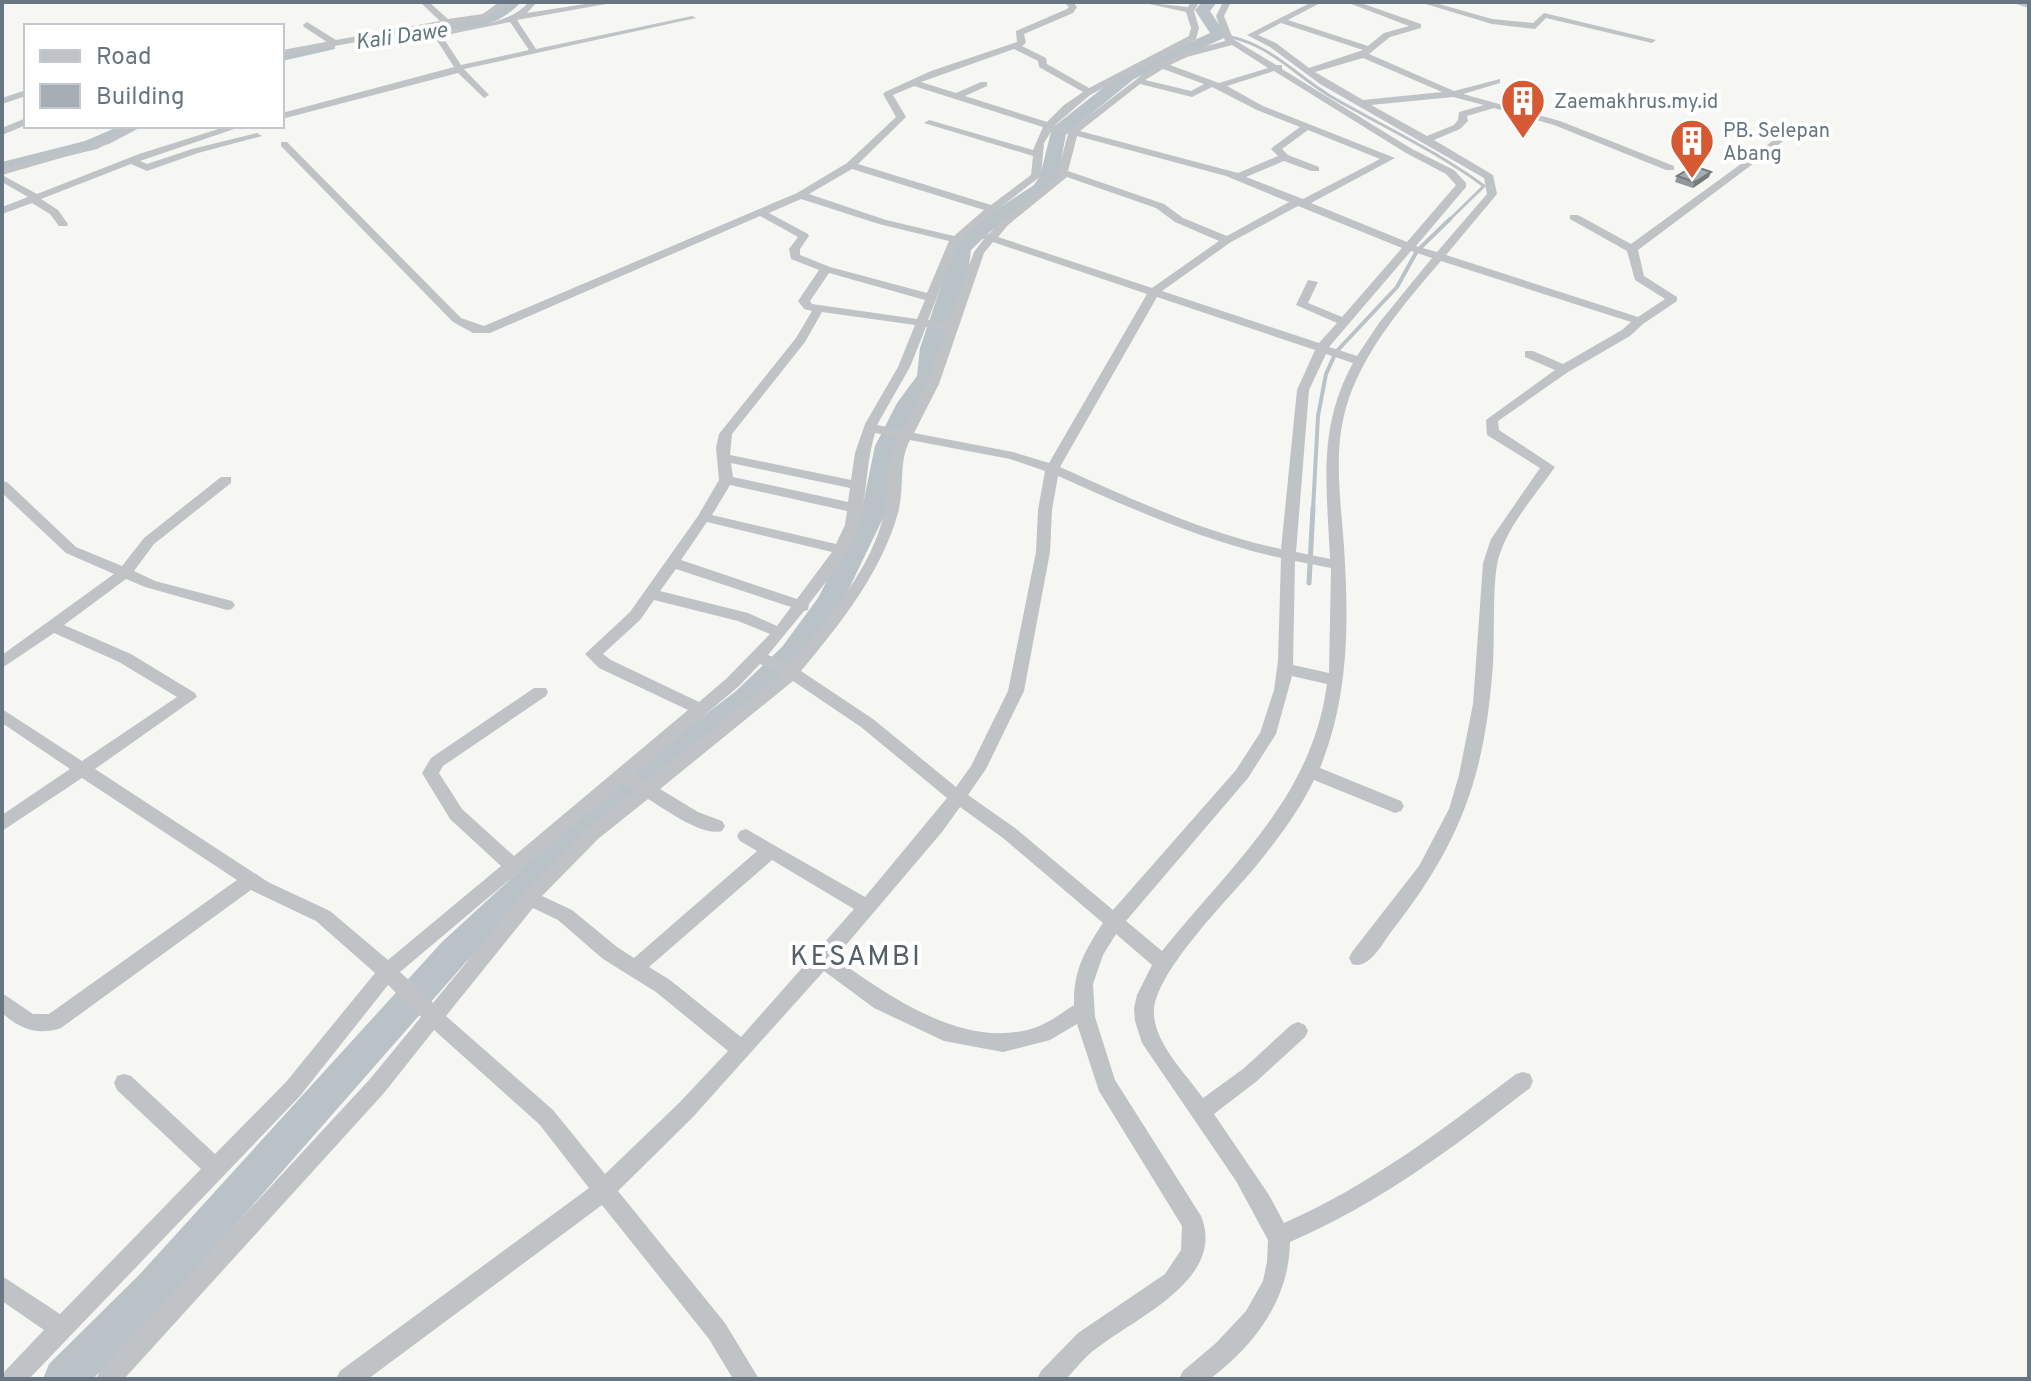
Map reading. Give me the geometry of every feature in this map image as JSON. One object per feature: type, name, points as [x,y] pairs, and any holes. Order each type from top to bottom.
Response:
[{"type":"street","points":[[424,2],[444,28]]},
{"type":"street","points":[[284,53],[333,42],[444,28],[485,16],[504,2]]},
{"type":"street","points":[[515,18],[532,3],[546,2]]},
{"type":"street","points":[[284,59],[405,33],[613,2]]},
{"type":"street","points":[[284,144],[457,320],[477,330],[494,327],[801,195],[851,165],[901,117],[886,96],[911,82],[1016,46],[1024,41],[1019,33],[1070,11],[1073,7],[1068,2]]},
{"type":"street","points":[[1144,2],[1193,6],[1196,33],[1193,40]]},
{"type":"street","points":[[1191,1379],[1225,1354],[1264,1307],[1277,1272],[1279,1236],[1260,1201],[1152,1043],[1143,1013],[1146,998],[1165,964],[1273,829],[1310,771],[1330,723],[1340,634],[1331,564],[1334,451],[1339,409],[1357,360],[1437,256],[1492,194],[1489,177],[1477,168],[1420,146],[1229,39],[1220,16],[1227,2]]},
{"type":"street","points":[[1049,1379],[1086,1341],[1173,1282],[1192,1253],[1193,1224],[1106,1084],[1084,1009],[1083,984],[1094,952],[1242,774],[1268,734],[1282,690],[1285,669],[1303,390],[1344,322],[1462,185],[1420,146],[1363,103],[1294,64],[1273,45],[1247,34],[1318,2]]},
{"type":"street","points":[[1350,2],[1418,26]]},
{"type":"street","points":[[1423,2],[1529,26],[1535,26],[1544,15],[1652,40]]},
{"type":"street","points":[[2019,2],[2029,6]]},
{"type":"street","points":[[1442,15],[1454,10]]},
{"type":"street","points":[[515,18],[534,52]]},
{"type":"street","points":[[284,115],[459,68],[692,18]]},
{"type":"street","points":[[1285,18],[1348,33]]},
{"type":"street","points":[[1285,18],[1366,52],[1453,94],[1585,133],[1670,168]]},
{"type":"street","points":[[1307,71],[1366,52],[1387,35],[1430,21]]},
{"type":"street","points":[[307,25],[333,42]]},
{"type":"street","points":[[444,28],[440,39],[459,68],[484,95]]},
{"type":"street","points":[[13,1379],[217,1170],[392,978],[513,866],[634,782],[755,706],[791,671],[873,563],[892,510],[897,452],[904,433],[924,405],[948,326],[987,237],[1064,173],[1072,131],[1161,65],[1229,39]]},
{"type":"street","points":[[117,1376],[429,1011],[592,834],[700,709],[762,658],[803,606],[841,550],[874,429],[904,367],[931,298],[963,234],[1036,176],[1041,139],[1091,93],[1141,62],[1193,40],[1211,46]]},
{"type":"street","points":[[1016,46],[1043,60],[1042,65],[1091,93]]},
{"type":"street","points":[[1137,81],[1192,94],[1294,64]]},
{"type":"street","points":[[1161,65],[1216,85],[1260,108],[1388,159]]},
{"type":"street","points":[[1363,103],[1453,94],[1497,81]]},
{"type":"street","points":[[911,82],[1052,126],[1238,177],[1410,248],[1639,321]]},
{"type":"street","points":[[957,96],[984,84]]},
{"type":"street","points":[[2,101],[24,94]]},
{"type":"street","points":[[348,1379],[603,1191],[742,1050],[958,798],[978,769],[1016,691],[1040,567],[1052,469],[1154,292],[1227,240],[1457,127],[1463,121],[1462,114],[1496,105]]},
{"type":"street","points":[[2,132],[24,122]]},
{"type":"street","points":[[929,123],[1038,154]]},
{"type":"street","points":[[1308,126],[1276,147],[1276,152],[1315,169]]},
{"type":"street","points":[[2,165],[97,138],[114,128]]},
{"type":"street","points":[[2,172],[100,145],[134,128]]},
{"type":"street","points":[[2,211],[132,161],[231,128]]},
{"type":"street","points":[[132,161],[148,168],[226,144],[259,138],[248,128]]},
{"type":"street","points":[[214,133],[226,144]]},
{"type":"street","points":[[1632,249],[1781,139]]},
{"type":"street","points":[[1238,177],[1284,157]]},
{"type":"street","points":[[851,165],[992,209]]},
{"type":"street","points":[[1064,173],[1157,205],[1181,221],[1227,240]]},
{"type":"street","points":[[2,178],[54,212],[63,224]]},
{"type":"street","points":[[801,195],[883,222],[987,237],[1357,360]]},
{"type":"street","points":[[762,213],[804,236],[794,249],[795,257],[826,269],[931,298]]},
{"type":"street","points":[[1359,958],[1410,897],[1446,836],[1474,750],[1490,563],[1498,539],[1548,467],[1492,432],[1492,420],[1673,299],[1639,278],[1632,249],[1574,217]]},
{"type":"street","points":[[826,269],[804,301],[818,310],[948,326]]},
{"type":"street","points":[[1312,282],[1302,305],[1344,322]]},
{"type":"street","points":[[700,709],[605,664],[593,654],[635,616],[704,517],[726,480],[726,434],[801,339],[818,310]]},
{"type":"street","points":[[1529,354],[1564,369]]},
{"type":"street","points":[[874,429],[984,448],[1052,469],[1164,518],[1291,557],[1331,564]]},
{"type":"street","points":[[724,458],[857,485]]},
{"type":"street","points":[[2,663],[125,573],[149,541],[226,480]]},
{"type":"street","points":[[726,480],[854,508]]},
{"type":"street","points":[[2,485],[71,550],[184,595],[227,605]]},
{"type":"street","points":[[704,517],[841,550]]},
{"type":"street","points":[[671,562],[803,606]]},
{"type":"street","points":[[651,594],[731,613],[780,633]]},
{"type":"street","points":[[2,824],[189,697],[125,658],[53,626]]},
{"type":"street","points":[[762,658],[791,671],[867,723],[958,798],[1009,833],[1116,926],[1165,964]]},
{"type":"street","points":[[1285,669],[1336,680]]},
{"type":"street","points":[[513,866],[456,814],[430,773],[437,762],[540,692]]},
{"type":"street","points":[[2,715],[251,880],[323,916],[546,1117],[717,1331],[747,1379]]},
{"type":"street","points":[[1310,771],[1395,806]]},
{"type":"street","points":[[634,782],[692,817],[716,826]]},
{"type":"street","points":[[746,836],[865,906]]},
{"type":"street","points":[[635,968],[771,850]]},
{"type":"street","points":[[2,1001],[25,1021],[39,1026],[54,1022],[251,880]]},
{"type":"street","points":[[530,898],[565,915],[663,986],[742,1050]]},
{"type":"street","points":[[821,958],[881,1002],[932,1026],[1003,1043],[1043,1034],[1084,1009]]},
{"type":"street","points":[[1199,1113],[1250,1075],[1298,1031]]},
{"type":"street","points":[[1279,1236],[1328,1216],[1401,1174],[1523,1081]]},
{"type":"street","points":[[124,1083],[217,1170]]},
{"type":"street","points":[[2,1287],[61,1328]]},
{"type":"building","points":[[1694,166],[1711,172],[1695,182],[1677,176]]},
{"type":"waterway","name":"Kali Dawe","points":[[395,32],[473,24],[502,12],[514,2]]},
{"type":"waterway","points":[[64,1379],[153,1289],[454,952],[617,799],[746,698],[792,654],[830,601],[873,514],[887,446],[908,403],[928,377],[931,348],[958,274],[962,249],[986,225],[1041,189],[1049,176],[1058,132],[1128,76],[1219,35],[1202,10],[1210,2]]},
{"type":"waterway","points":[[1219,35],[1236,38],[1264,50],[1330,96],[1484,186],[1448,221]]},
{"type":"waterway","name":"Kali Dawe","points":[[284,56],[330,46]]},
{"type":"waterway","name":"Kali Dawe","points":[[2,167],[91,145],[129,128]]},
{"type":"waterway","points":[[1313,510],[1318,416],[1326,374],[1336,352],[1397,287],[1417,251],[1450,219]]},
{"type":"waterway","points":[[1309,583],[1313,508]]},
{"type":"place","name":"Zaemakhrus.my.id","points":[[1523,140]]},
{"type":"place","name":"PB. Selepan Abang","points":[[1692,180]]},
{"type":"district","name":"KESAMBI","points":[[856,955]]}]
